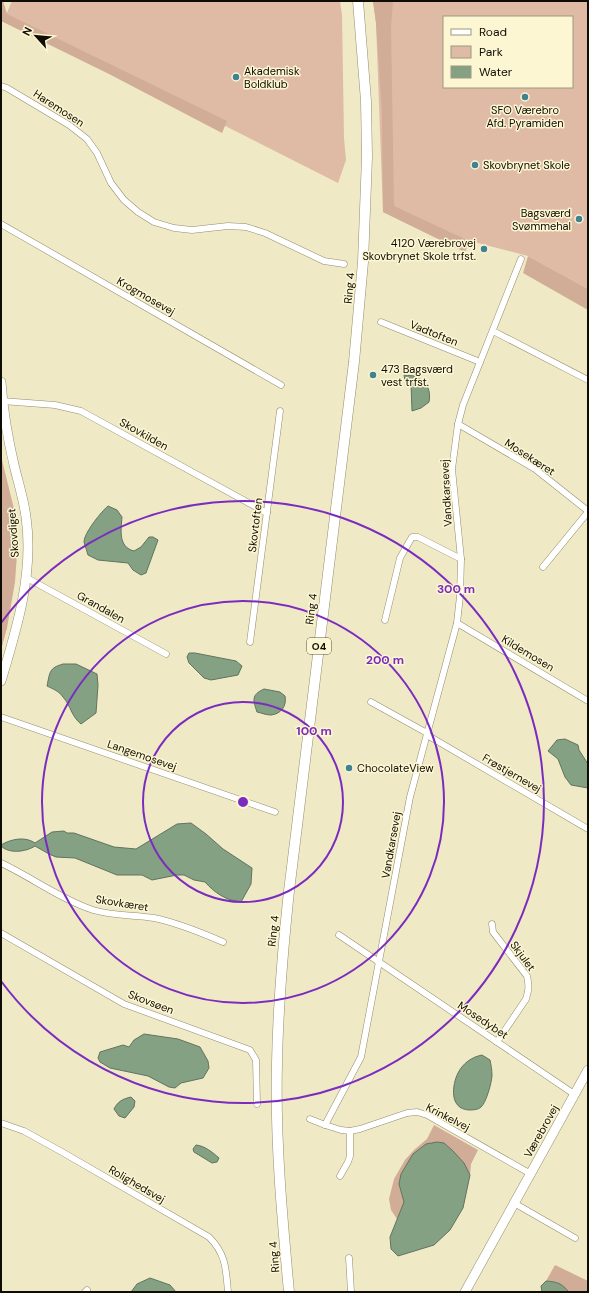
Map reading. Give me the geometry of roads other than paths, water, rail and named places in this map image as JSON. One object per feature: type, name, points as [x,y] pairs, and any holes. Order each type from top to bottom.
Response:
[{"type":"main road","name":"Ring 4","points":[[289,1292],[278,1159],[278,1016],[283,943],[353,370],[363,262],[367,157],[365,86],[358,1]]},
{"type":"street","name":"Haremosen","points":[[1,86],[7,88],[70,125],[87,139],[97,153],[111,183],[124,200],[138,212],[154,222],[174,228],[192,230],[228,226],[246,227],[265,233],[324,261],[344,264]]},
{"type":"street","name":"Krogmosevej","points":[[1,224],[281,385]]},
{"type":"street","name":"Vandkarsevej","points":[[325,1126],[361,1057],[380,963],[410,797],[457,623],[460,596],[460,559],[452,469],[458,424],[463,405],[521,259]]},
{"type":"street","name":"Vadtoften","points":[[381,322],[480,362]]},
{"type":"street","points":[[493,331],[588,380]]},
{"type":"street","name":"Skovdiget","points":[[1,382],[2,401],[8,439],[26,516],[28,544],[27,578],[16,628],[1,681]]},
{"type":"street","name":"Skovkilden","points":[[2,401],[55,404],[81,412],[266,513]]},
{"type":"street","name":"Skovtoften","points":[[250,642],[280,411]]},
{"type":"street","name":"Mosekæret","points":[[458,424],[534,469],[588,512],[543,567]]},
{"type":"street","points":[[385,620],[400,558],[412,537],[418,537],[460,559]]},
{"type":"street","name":"Grandalen","points":[[27,578],[166,654]]},
{"type":"street","name":"Kildemosen","points":[[457,623],[588,701]]},
{"type":"street","points":[[371,702],[427,734]]},
{"type":"street","name":"Langemosevej","points":[[1,717],[275,812]]},
{"type":"street","name":"Frøstjernevej","points":[[427,734],[588,829]]},
{"type":"street","name":"Skovkæret","points":[[1,863],[75,902],[94,910],[153,918],[186,926],[223,942]]},
{"type":"street","name":"Skjulet","points":[[492,924],[493,932],[527,976],[529,985],[529,991],[526,999],[497,1042]]},
{"type":"street","name":"Skovsøen","points":[[1,933],[124,1004],[250,1050],[256,1060],[257,1104]]},
{"type":"street","points":[[339,935],[380,963]]},
{"type":"street","name":"Mosedybet","points":[[380,963],[574,1094]]},
{"type":"street","name":"Værebrovej","points":[[465,1292],[588,1070]]},
{"type":"street","name":"Krinkelvej","points":[[310,1119],[325,1126],[350,1131],[407,1113],[417,1112],[427,1115],[531,1174]]},
{"type":"street","name":"Rolighedsvej","points":[[1,1123],[24,1131],[209,1237],[216,1244],[225,1264],[228,1292]]},
{"type":"street","points":[[340,1176],[350,1156],[350,1131]]},
{"type":"street","points":[[514,1203],[575,1238]]},
{"type":"street","points":[[349,1258],[351,1292]]},
{"type":"water","points":[[404,375],[417,377],[424,382],[428,388],[430,394],[429,402],[421,408],[412,411],[411,384],[405,381]]},
{"type":"water","points":[[108,506],[117,510],[122,517],[121,527],[123,542],[129,549],[134,551],[141,547],[149,537],[153,537],[158,540],[146,573],[141,575],[133,570],[128,563],[98,560],[88,555],[84,542],[87,533],[93,523]]},
{"type":"water","points":[[189,653],[236,661],[242,666],[238,675],[211,680],[204,678],[189,663],[187,657]]},
{"type":"water","points":[[63,664],[76,664],[97,674],[98,685],[96,713],[81,724],[75,718],[68,704],[61,695],[56,690],[47,686],[51,671],[55,667]]},
{"type":"water","points":[[264,689],[280,692],[285,696],[284,706],[278,713],[269,715],[257,712],[254,698],[257,693]]},
{"type":"water","points":[[565,739],[578,745],[579,750],[588,764],[588,788],[571,785],[565,777],[558,759],[548,751],[557,740]]},
{"type":"water","points":[[191,823],[223,849],[252,868],[251,884],[241,902],[225,898],[205,882],[194,880],[184,875],[152,880],[142,875],[117,875],[75,858],[56,857],[35,846],[27,850],[13,851],[4,849],[1,846],[9,841],[18,839],[35,843],[52,832],[64,831],[114,847],[136,849],[177,824]]},
{"type":"water","points":[[144,1034],[178,1039],[200,1047],[208,1061],[209,1068],[203,1078],[181,1083],[175,1088],[169,1087],[148,1076],[110,1068],[100,1062],[98,1058],[100,1052],[123,1045],[129,1047],[134,1040]]},
{"type":"water","points":[[482,1055],[490,1060],[492,1069],[491,1082],[487,1097],[483,1105],[478,1109],[463,1109],[455,1101],[454,1084],[456,1078],[460,1069],[465,1063]]},
{"type":"water","points":[[131,1097],[135,1101],[134,1107],[125,1118],[119,1116],[114,1109],[117,1104]]},
{"type":"water","points":[[437,1142],[444,1143],[453,1151],[464,1163],[470,1175],[463,1208],[450,1230],[434,1245],[398,1256],[391,1249],[390,1237],[404,1202],[399,1184],[401,1174],[413,1154],[426,1144]]},
{"type":"water","points":[[196,1145],[205,1148],[219,1158],[217,1162],[212,1163],[194,1152],[193,1149]]},
{"type":"water","points":[[150,1278],[170,1285],[176,1292],[131,1292],[137,1284]]},
{"type":"water","points":[[546,1281],[559,1284],[569,1292],[542,1292],[541,1286]]},
{"type":"place","name":"Akademisk Boldklub","points":[[236,77]]},
{"type":"place","name":"SFO Værebro Afd. Pyramiden","points":[[525,97]]},
{"type":"place","name":"Skovbrynet Skole","points":[[475,165]]},
{"type":"place","name":"Bagsværd Svømmehal","points":[[579,219]]},
{"type":"place","name":"4120 Værebrovej Skovbrynet Skole trfst.","points":[[484,249]]},
{"type":"place","name":"473 Bagsværd vest trfst.","points":[[373,375]]},
{"type":"place","name":"ChocolateView","points":[[349,768]]}]
